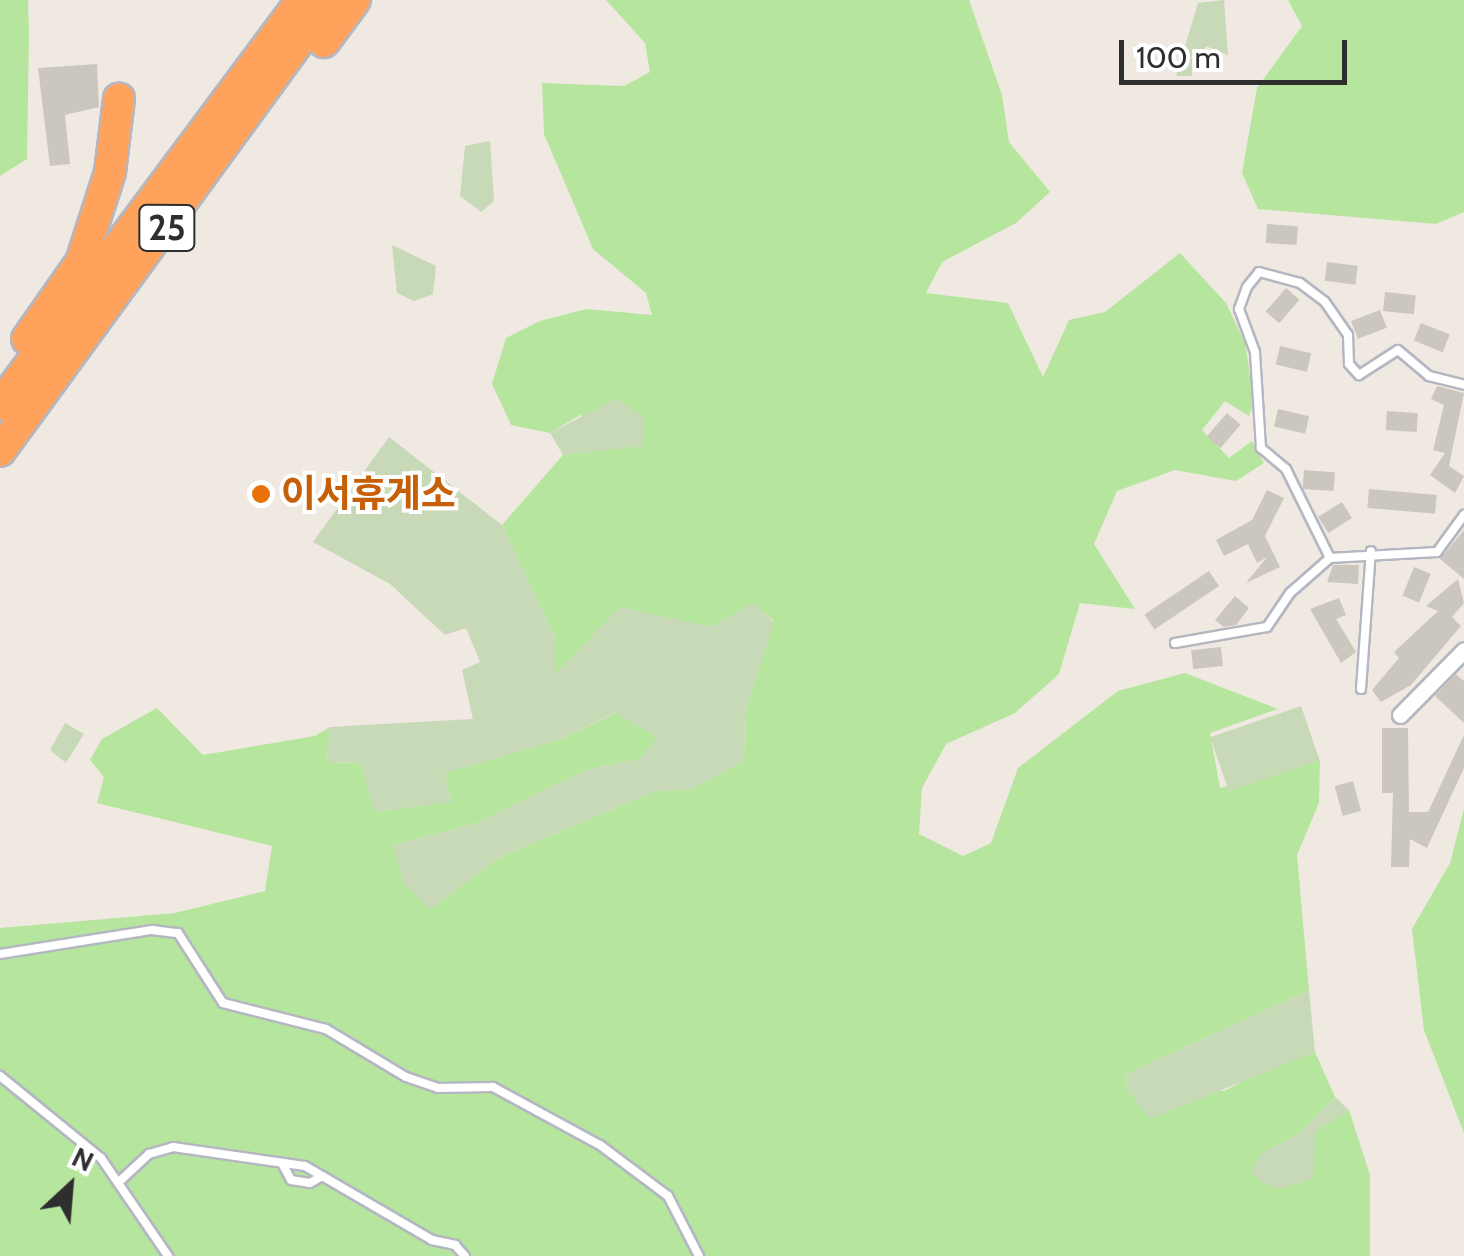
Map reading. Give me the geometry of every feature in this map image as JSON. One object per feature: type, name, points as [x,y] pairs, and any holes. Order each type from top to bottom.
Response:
[{"type":"highway","name":"25","points":[[0,405],[302,0]]},
{"type":"highway","name":"25","points":[[0,451],[166,229],[329,0]]},
{"type":"highway","points":[[166,229],[300,75],[355,0]]},
{"type":"highway","points":[[0,379],[81,262],[110,172],[119,99]]},
{"type":"street","points":[[1400,715],[1464,650]]},
{"type":"lane","points":[[1330,558],[1286,469],[1261,448],[1256,352],[1239,309],[1247,287],[1259,272],[1300,283],[1325,302],[1348,335],[1349,364],[1359,375],[1398,350],[1428,376],[1464,384]]},
{"type":"lane","points":[[1174,644],[1267,627],[1290,593],[1330,558],[1371,551],[1437,552],[1464,517]]},
{"type":"lane","points":[[1361,689],[1371,551]]},
{"type":"lane","points":[[0,954],[152,930],[178,933],[223,1004],[326,1029],[406,1077],[438,1088],[493,1087],[600,1145],[668,1196],[699,1256]]},
{"type":"lane","points":[[0,1076],[122,1180],[168,1256]]},
{"type":"lane","points":[[122,1180],[149,1154],[174,1148],[282,1162],[322,1176],[432,1240],[454,1244],[465,1256]]},
{"type":"lane","points":[[282,1162],[291,1180],[322,1176]]},
{"type":"green space","points":[[0,0],[28,0],[29,31],[27,159],[0,176]]},
{"type":"green space","points":[[606,0],[969,0],[1002,95],[1009,142],[1050,192],[1016,223],[942,262],[926,293],[1008,303],[1043,377],[1069,320],[1105,312],[1180,253],[1226,303],[1245,343],[1254,401],[1249,416],[1225,401],[1202,430],[1229,458],[1252,441],[1264,463],[1236,481],[1175,470],[1117,491],[1094,544],[1135,609],[1080,603],[1059,674],[1015,713],[946,744],[922,788],[919,834],[963,856],[991,843],[1018,768],[1118,691],[1185,673],[1278,709],[1210,733],[1220,788],[1320,760],[1319,803],[1297,855],[1309,990],[1125,1075],[1128,1091],[1224,1091],[1284,1060],[1315,1052],[1335,1097],[1299,1134],[1262,1153],[1349,1110],[1370,1175],[1370,1256],[0,1256],[0,928],[175,913],[265,891],[272,846],[97,803],[104,777],[90,760],[102,739],[157,708],[203,755],[315,736],[330,727],[327,762],[361,763],[376,812],[451,801],[444,773],[564,738],[616,713],[658,737],[640,759],[589,769],[477,823],[393,845],[430,909],[498,858],[655,791],[691,789],[744,761],[745,711],[774,621],[753,604],[711,627],[620,608],[555,676],[555,638],[502,525],[563,455],[644,445],[580,415],[550,433],[511,425],[492,384],[506,338],[540,321],[586,309],[652,315],[646,293],[593,249],[544,134],[542,83],[624,86],[650,72],[645,43]]},
{"type":"green space","points":[[1224,0],[1228,55],[1206,46],[1191,76],[1176,76],[1198,3]]},
{"type":"green space","points":[[1288,0],[1464,0],[1464,212],[1436,224],[1258,209],[1242,173],[1257,88],[1302,26]]},
{"type":"green space","points":[[490,141],[494,201],[481,212],[460,196],[465,146]]},
{"type":"green space","points":[[392,245],[436,266],[433,294],[414,301],[397,293]]},
{"type":"green space","points":[[617,398],[643,417],[644,446],[563,455],[550,433]]},
{"type":"green space","points":[[389,437],[502,525],[555,638],[555,674],[620,607],[711,627],[753,603],[774,622],[745,711],[744,761],[690,790],[655,791],[498,858],[430,909],[403,883],[393,845],[477,823],[589,769],[640,759],[657,737],[615,713],[564,738],[445,773],[451,802],[375,812],[361,763],[327,762],[330,727],[473,719],[462,670],[480,662],[466,628],[445,635],[390,584],[313,542]]},
{"type":"green space","points":[[1301,706],[1320,760],[1229,791],[1210,737]]},
{"type":"green space","points":[[65,723],[84,734],[66,763],[50,750]]},
{"type":"green space","points":[[1464,809],[1464,1133],[1424,1030],[1412,929],[1450,863]]},
{"type":"green space","points":[[1309,990],[1315,1052],[1150,1119],[1128,1091],[1125,1075]]},
{"type":"green space","points":[[1335,1097],[1349,1110],[1315,1132],[1314,1178],[1279,1189],[1262,1183],[1251,1171],[1262,1153],[1299,1134]]},
{"type":"building","points":[[97,64],[99,107],[65,115],[70,164],[50,166],[38,68]]},
{"type":"building","points":[[1267,224],[1298,226],[1297,245],[1266,243]]},
{"type":"building","points":[[1327,262],[1358,266],[1355,285],[1325,281]]},
{"type":"building","points":[[1286,288],[1300,300],[1279,323],[1266,311]]},
{"type":"building","points":[[1385,292],[1416,295],[1414,314],[1383,311]]},
{"type":"building","points":[[1380,310],[1387,328],[1358,339],[1351,321]]},
{"type":"building","points":[[1421,323],[1450,335],[1443,352],[1414,341]]},
{"type":"building","points":[[1280,346],[1311,353],[1307,372],[1276,365]]},
{"type":"building","points":[[1437,386],[1464,393],[1449,466],[1464,476],[1455,493],[1430,475],[1445,453],[1433,450],[1444,405],[1431,399]]},
{"type":"building","points":[[1278,409],[1309,416],[1305,434],[1274,427]]},
{"type":"building","points":[[1387,411],[1418,413],[1417,432],[1386,430]]},
{"type":"building","points":[[1227,413],[1241,425],[1220,448],[1207,436]]},
{"type":"building","points":[[1304,470],[1335,472],[1334,491],[1303,489]]},
{"type":"building","points":[[1369,489],[1437,495],[1435,514],[1367,508]]},
{"type":"building","points":[[1267,490],[1284,498],[1265,536],[1280,567],[1246,583],[1267,557],[1257,563],[1248,544],[1224,556],[1216,540],[1252,520]]},
{"type":"building","points":[[1342,502],[1352,518],[1328,533],[1318,517]]},
{"type":"building","points":[[1464,530],[1464,579],[1440,559]]},
{"type":"building","points":[[1333,565],[1359,565],[1358,584],[1327,582]]},
{"type":"building","points":[[1414,567],[1431,574],[1419,602],[1402,596]]},
{"type":"building","points":[[1209,571],[1219,586],[1154,630],[1144,615]]},
{"type":"building","points":[[1458,579],[1464,603],[1452,617],[1461,626],[1411,685],[1381,702],[1372,690],[1399,658],[1394,652],[1438,611],[1426,606]]},
{"type":"building","points":[[1235,596],[1249,608],[1236,625],[1224,627],[1215,620]]},
{"type":"building","points":[[1339,598],[1346,615],[1336,619],[1356,652],[1341,663],[1310,609]]},
{"type":"building","points":[[1221,647],[1223,666],[1193,669],[1191,650]]},
{"type":"building","points":[[1456,674],[1464,681],[1464,723],[1435,696]]},
{"type":"building","points":[[1382,728],[1408,728],[1409,812],[1428,812],[1464,735],[1464,768],[1427,848],[1410,839],[1409,867],[1391,867],[1393,793],[1382,793]]},
{"type":"building","points":[[1353,781],[1361,811],[1343,816],[1335,786]]},
{"type":"place","name":"이서휴게소","points":[[261,494]]}]
